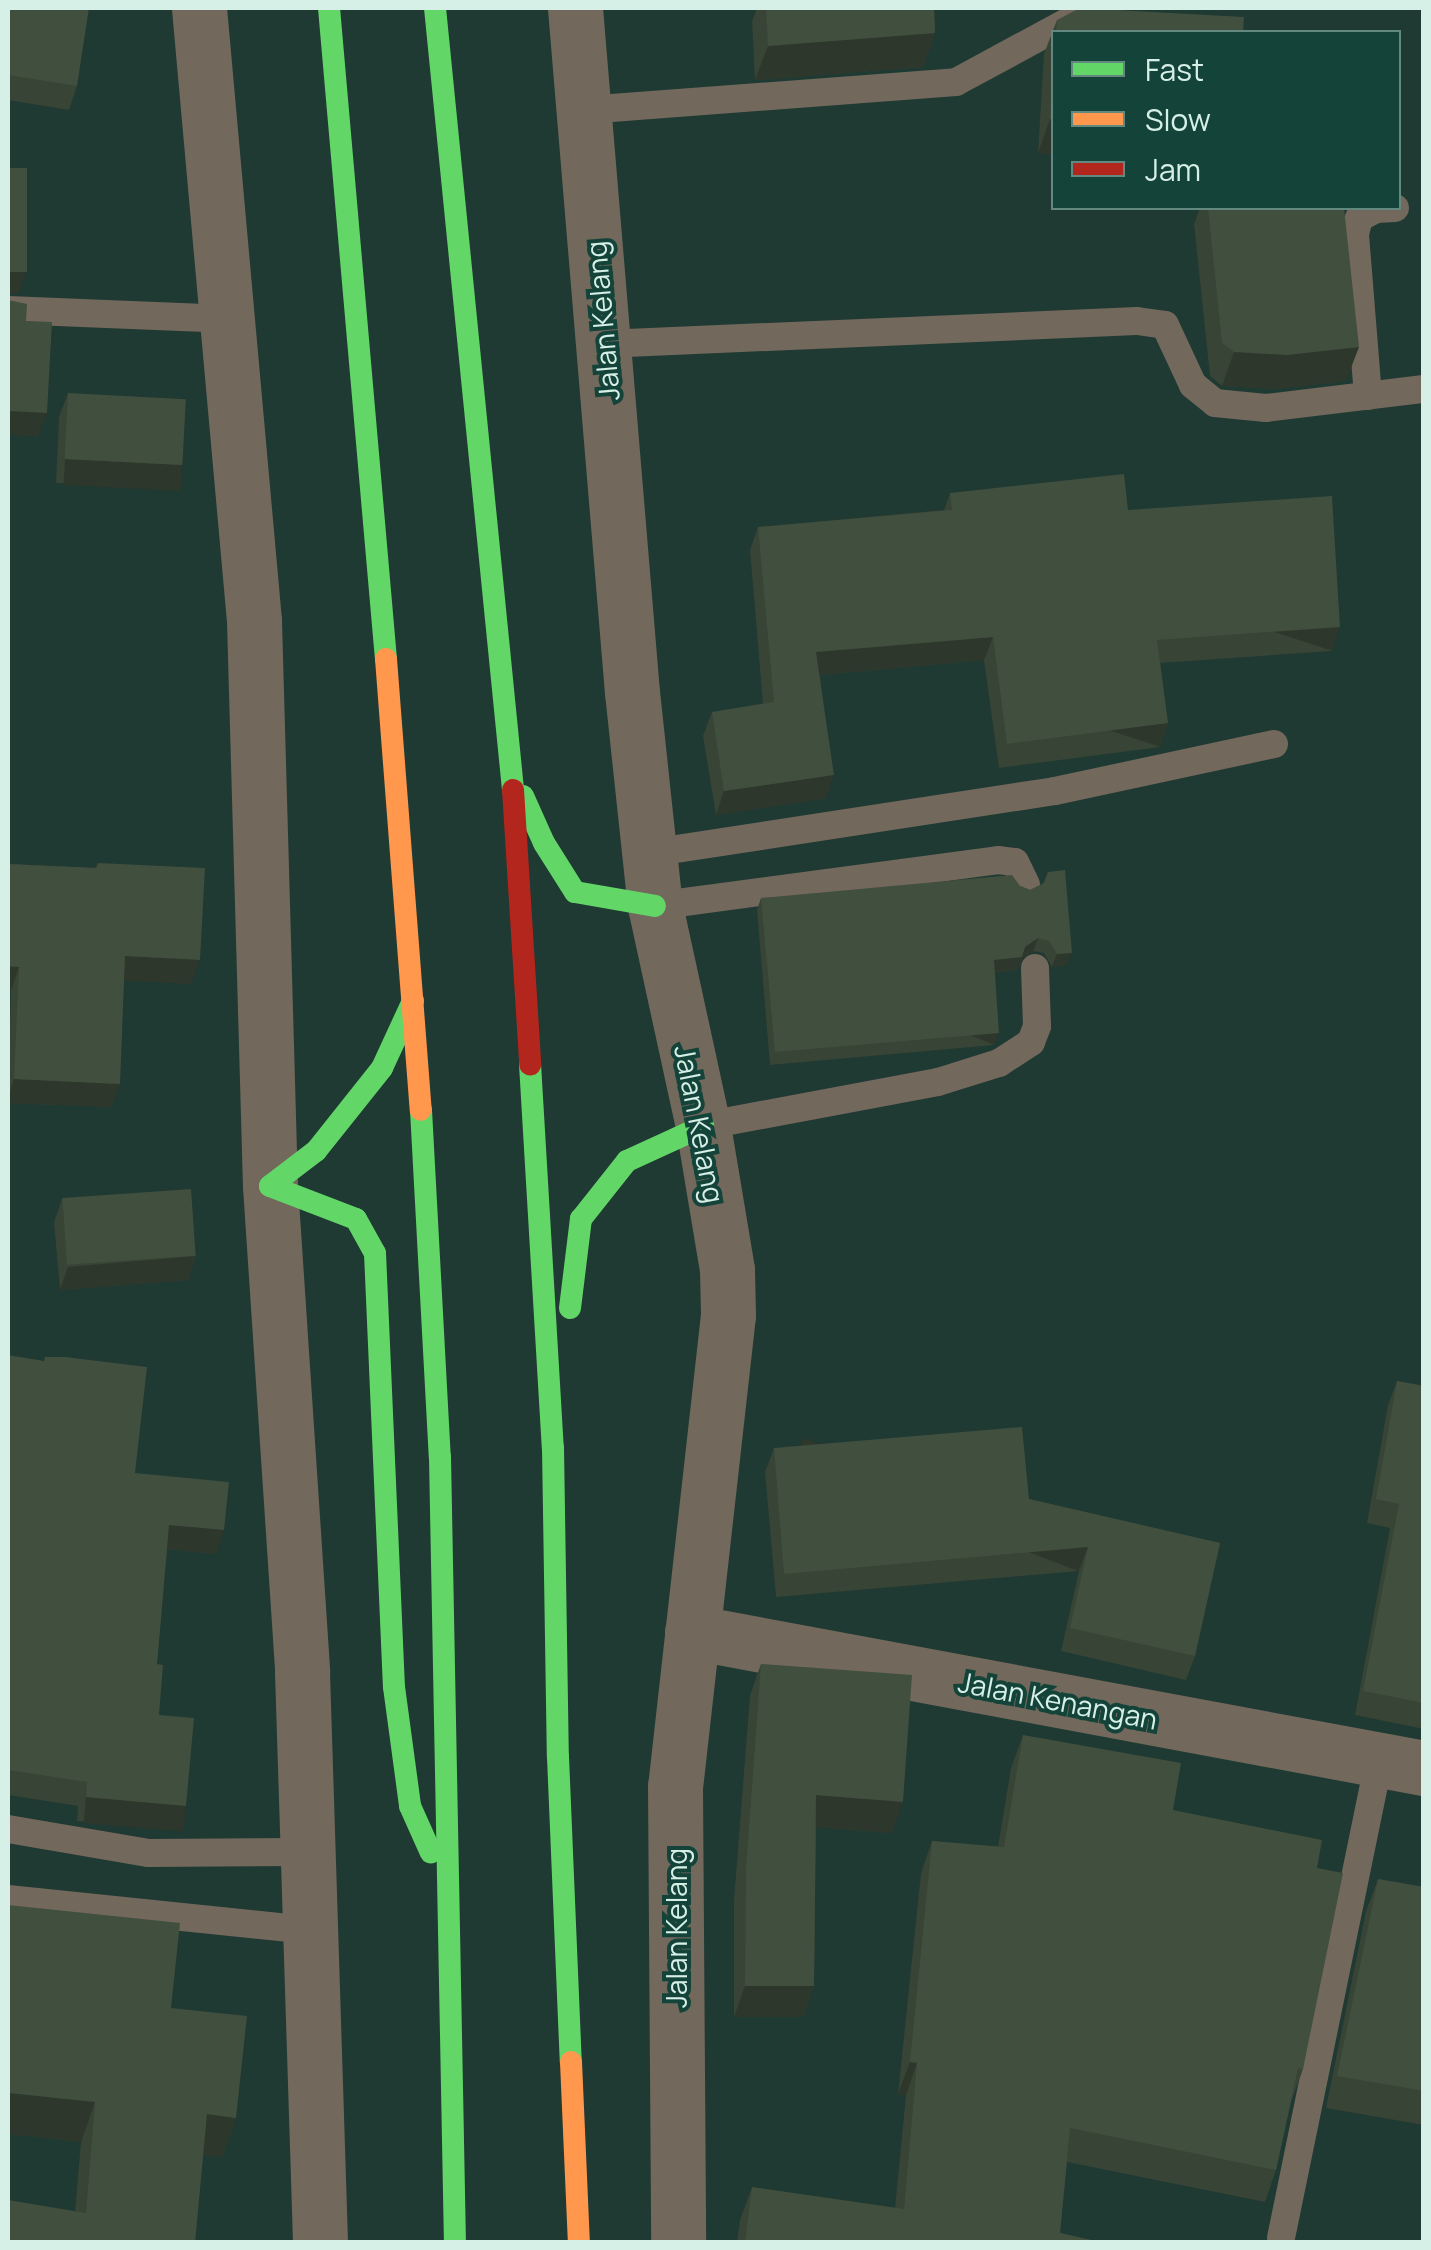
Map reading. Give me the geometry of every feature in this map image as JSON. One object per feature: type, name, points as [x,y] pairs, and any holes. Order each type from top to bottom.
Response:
[{"type":"highway","points":[[329,8],[416,996],[440,1456],[455,2242]]},
{"type":"highway","points":[[434,8],[512,770],[553,1448],[558,1756],[578,2242]]},
{"type":"highway","points":[[512,770],[544,843],[575,892],[653,879]]},
{"type":"highway","points":[[270,1186],[316,1150],[382,1068],[416,996]]},
{"type":"highway","points":[[553,1448],[581,1218],[627,1161],[703,1126]]},
{"type":"highway","points":[[270,1186],[356,1220],[375,1252],[394,1687],[410,1806],[446,1886]]},
{"type":"street","points":[[200,8],[230,320],[254,636],[270,1186],[302,1672],[320,2242]]},
{"type":"street","name":"Jalan Kelang","points":[[575,8],[632,692],[653,879],[703,1126],[726,1270],[728,1315],[675,1786],[678,2242]]},
{"type":"street","name":"Jalan Kenangan","points":[[692,1632],[1401,1764]]},
{"type":"lane","points":[[1052,30],[1093,8]]},
{"type":"lane","points":[[585,110],[956,82],[1051,31]]},
{"type":"lane","points":[[1368,396],[1355,234],[1359,218],[1374,210]]},
{"type":"lane","points":[[8,310],[230,320]]},
{"type":"lane","points":[[604,344],[1137,321],[1165,325],[1194,384],[1215,404],[1266,408],[1424,389]]},
{"type":"lane","points":[[653,879],[1274,744]]},
{"type":"lane","points":[[653,879],[998,860],[1016,862],[1026,885]]},
{"type":"lane","points":[[703,1126],[938,1082],[999,1062],[1031,1042],[1037,1026],[1035,968]]},
{"type":"lane","points":[[1281,2238],[1401,1764]]},
{"type":"lane","points":[[8,1830],[149,1854],[306,1852]]},
{"type":"lane","points":[[8,1899],[309,1930]]},
{"type":"building","points":[[8,8],[89,8],[77,86],[8,75]]},
{"type":"building","points":[[766,8],[934,8],[935,33],[768,46]]},
{"type":"building","points":[[1080,8],[1244,17],[1243,30],[1056,30],[1057,20]]},
{"type":"building","points":[[8,168],[27,168],[27,272],[8,272]]},
{"type":"building","points":[[1208,210],[1344,210],[1359,347],[1287,355],[1234,352],[1222,343]]},
{"type":"building","points":[[8,300],[27,304],[26,321],[52,322],[47,413],[8,411]]},
{"type":"building","points":[[68,393],[186,399],[182,465],[65,459]]},
{"type":"building","points":[[1124,474],[1128,510],[1332,496],[1340,627],[1157,640],[1168,723],[1007,744],[993,637],[816,652],[834,775],[724,791],[712,712],[774,702],[758,527],[952,510],[950,493]]},
{"type":"building","points":[[98,863],[205,868],[200,960],[125,956],[120,1084],[14,1079],[19,967],[8,966],[8,864],[97,868]]},
{"type":"building","points":[[1065,870],[1072,953],[1057,954],[1049,941],[1038,938],[1025,947],[1022,957],[994,960],[999,1033],[775,1052],[761,898],[1012,875],[1020,886],[1030,890],[1044,883],[1048,872]]},
{"type":"building","points":[[191,1189],[196,1256],[67,1265],[62,1198]]},
{"type":"building","points":[[8,1355],[147,1367],[135,1473],[229,1482],[224,1530],[169,1525],[157,1664],[163,1665],[159,1715],[194,1718],[186,1806],[86,1797],[87,1782],[8,1770]]},
{"type":"building","points":[[1397,1381],[1424,1386],[1424,1703],[1363,1691],[1399,1504],[1376,1499]]},
{"type":"building","points":[[1022,1427],[1029,1499],[1220,1543],[1195,1656],[1070,1628],[1088,1547],[784,1574],[774,1448]]},
{"type":"building","points":[[761,1664],[912,1675],[903,1802],[816,1795],[814,1986],[745,1986],[746,1869]]},
{"type":"building","points":[[1023,1735],[1181,1763],[1173,1810],[1322,1840],[1317,1868],[1343,1873],[1303,2069],[1298,2068],[1276,2170],[1070,2128],[1060,2233],[1100,2242],[745,2242],[752,2187],[904,2209],[917,2063],[910,2062],[932,1841],[1004,1847]]},
{"type":"building","points":[[1378,1879],[1424,1887],[1424,2091],[1337,2076]]},
{"type":"building","points":[[8,1905],[180,1923],[171,2008],[247,2016],[236,2118],[207,2114],[195,2242],[8,2242],[8,2200],[86,2213],[95,2102],[8,2093]]},
{"type":"traffic: fast","points":[[329,8],[386,659]]},
{"type":"traffic: fast","points":[[435,8],[513,790]]},
{"type":"traffic: fast","points":[[523,796],[544,843],[575,892],[655,906]]},
{"type":"traffic: fast","points":[[270,1186],[316,1151],[382,1068],[413,1001]]},
{"type":"traffic: fast","points":[[530,1064],[553,1448],[558,1757],[571,2062]]},
{"type":"traffic: fast","points":[[421,1110],[440,1457],[455,2242]]},
{"type":"traffic: fast","points":[[570,1308],[581,1219],[627,1161],[703,1126]]},
{"type":"traffic: fast","points":[[270,1186],[356,1219],[375,1253],[394,1687],[410,1806],[431,1853]]},
{"type":"traffic: slow","points":[[386,659],[421,1110]]},
{"type":"traffic: slow","points":[[571,2062],[579,2242]]},
{"type":"traffic: jam","points":[[513,790],[530,1064]]}]
